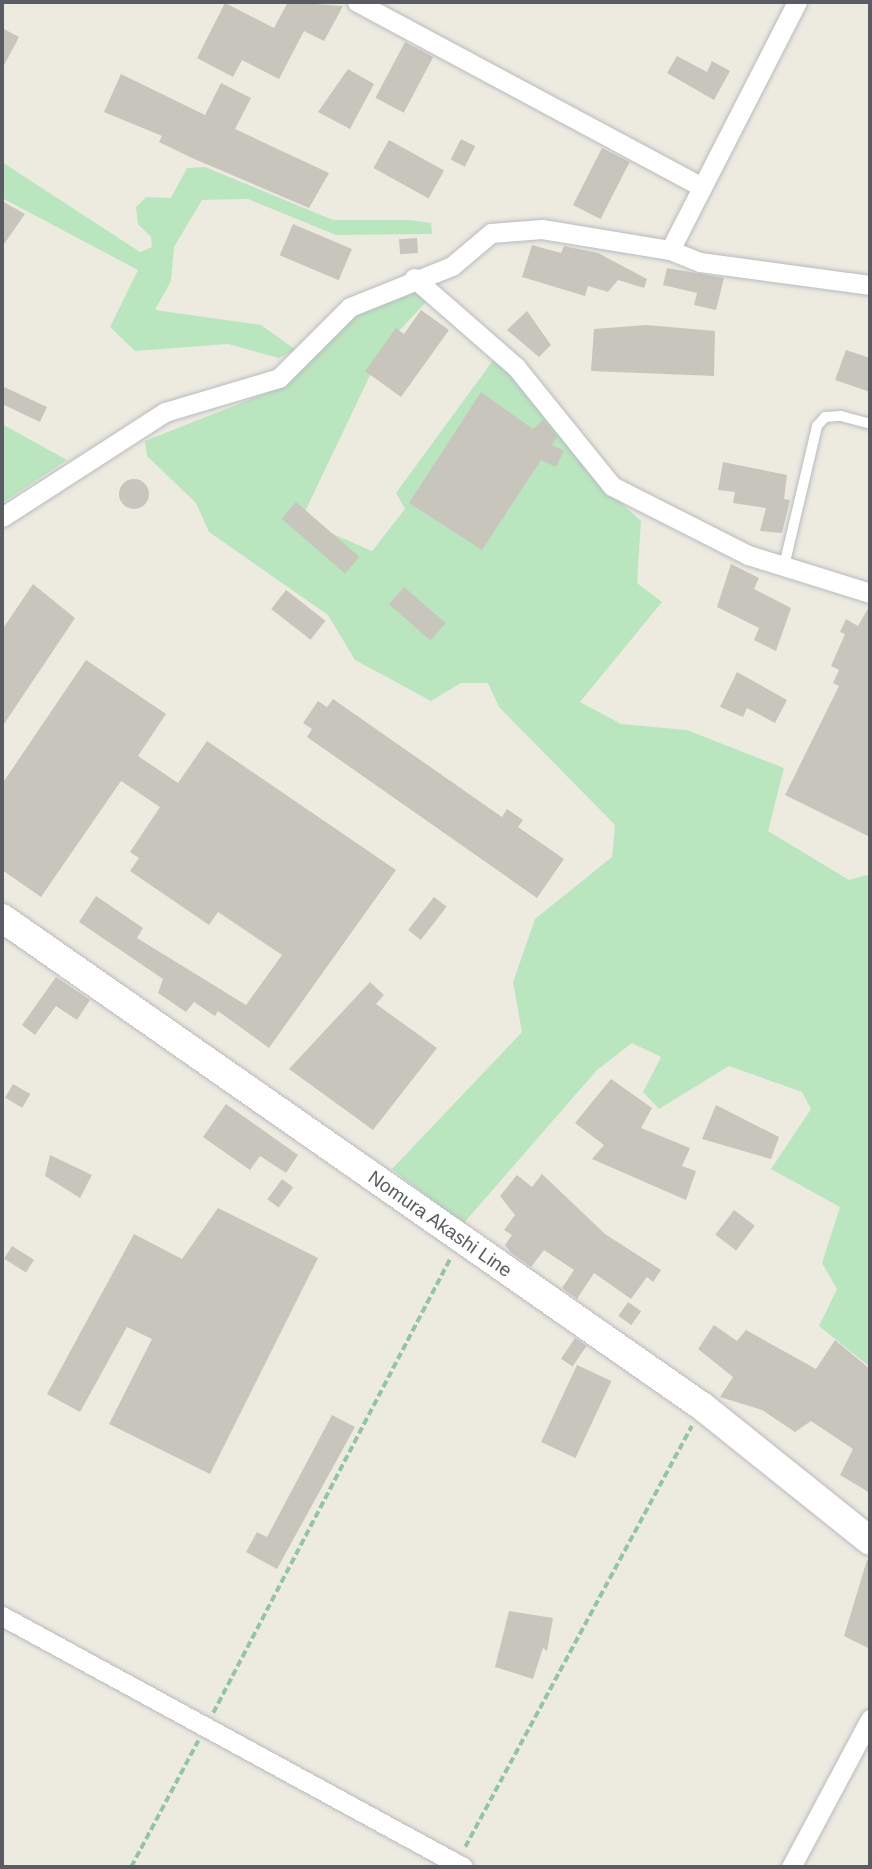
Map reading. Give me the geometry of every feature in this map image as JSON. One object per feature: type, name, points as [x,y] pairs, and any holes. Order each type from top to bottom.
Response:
[{"type":"main road","name":"Nomura Akashi Line","points":[[2,918],[703,1407],[870,1541]]},
{"type":"street","points":[[357,2],[698,185]]},
{"type":"street","points":[[670,250],[698,185],[797,2]]},
{"type":"street","points":[[2,517],[165,412],[279,378],[349,307],[414,278],[452,266],[491,233],[519,227],[670,250],[700,262],[870,285]]},
{"type":"street","points":[[414,278],[516,367],[612,486],[684,527],[784,566],[870,593]]},
{"type":"street","points":[[2,1616],[207,1725],[460,1865]]},
{"type":"street","points":[[791,1867],[870,1719]]},
{"type":"lane","points":[[784,566],[817,426],[825,417],[841,416],[870,424]]},
{"type":"path","points":[[131,1867],[462,1237]]},
{"type":"path","points":[[460,1865],[703,1407]]},
{"type":"green space","points":[[2,162],[140,252],[152,247],[151,237],[138,224],[136,207],[146,197],[171,198],[187,168],[205,167],[333,220],[409,220],[431,223],[432,234],[336,235],[248,199],[202,200],[174,247],[171,281],[155,310],[261,325],[296,350],[279,358],[228,344],[135,351],[110,327],[138,270],[2,198]]},
{"type":"green space","points":[[413,282],[426,302],[383,348],[301,520],[372,551],[405,509],[396,493],[494,359],[511,369],[597,481],[641,521],[637,583],[662,602],[580,702],[621,724],[687,730],[784,768],[768,831],[849,880],[870,874],[870,1367],[819,1326],[837,1289],[822,1263],[840,1207],[771,1169],[811,1109],[802,1092],[729,1066],[659,1109],[643,1092],[661,1057],[632,1043],[597,1070],[463,1224],[392,1169],[522,1032],[513,982],[535,919],[612,857],[615,825],[499,707],[488,683],[461,683],[431,701],[355,660],[328,615],[209,532],[196,503],[147,456],[145,441],[284,386],[363,306]]},
{"type":"green space","points":[[2,424],[67,460],[2,503]]},
{"type":"building","points":[[288,2],[343,6],[324,41],[304,31],[279,79],[242,60],[233,77],[197,58],[225,3],[274,28]]},
{"type":"building","points":[[2,28],[19,37],[2,69]]},
{"type":"building","points":[[405,42],[433,57],[404,113],[375,98]]},
{"type":"building","points":[[677,56],[707,72],[712,61],[730,71],[714,100],[667,73]]},
{"type":"building","points":[[348,69],[374,84],[350,129],[318,112]]},
{"type":"building","points":[[121,74],[205,115],[221,83],[251,98],[235,129],[329,173],[309,208],[192,158],[159,142],[162,136],[104,112]]},
{"type":"building","points":[[461,139],[475,146],[465,167],[451,159]]},
{"type":"building","points":[[389,140],[444,171],[429,199],[373,168]]},
{"type":"building","points":[[602,148],[630,162],[601,219],[573,205]]},
{"type":"building","points":[[2,201],[25,214],[2,247]]},
{"type":"building","points":[[293,224],[352,249],[339,280],[280,255]]},
{"type":"building","points":[[417,238],[418,253],[400,254],[399,239]]},
{"type":"building","points":[[532,245],[561,253],[564,246],[598,253],[647,279],[644,288],[618,280],[608,292],[588,286],[585,296],[522,277]]},
{"type":"building","points":[[667,268],[724,278],[716,310],[694,305],[697,293],[663,285]]},
{"type":"building","points":[[421,310],[449,330],[401,397],[365,371],[396,328],[404,334]]},
{"type":"building","points":[[527,311],[551,345],[539,357],[507,330]]},
{"type":"building","points":[[646,325],[715,331],[714,376],[591,371],[594,329]]},
{"type":"building","points":[[846,350],[870,358],[870,392],[835,380]]},
{"type":"building","points":[[2,386],[47,407],[40,422],[2,404]]},
{"type":"building","points":[[481,392],[533,429],[543,420],[557,437],[552,445],[564,451],[556,467],[541,460],[482,550],[409,503]]},
{"type":"building","points":[[723,462],[787,475],[784,499],[790,500],[782,533],[760,531],[766,508],[733,503],[735,492],[718,490]]},
{"type":"building","points":[[134,479],[145,483],[149,494],[145,505],[134,509],[123,505],[119,494],[123,483]]},
{"type":"building","points":[[296,502],[359,557],[345,574],[282,519]]},
{"type":"building","points":[[731,564],[759,578],[754,589],[791,608],[776,651],[754,640],[759,628],[717,607]]},
{"type":"building","points":[[33,584],[75,618],[2,727],[2,630]]},
{"type":"building","points":[[404,587],[446,623],[430,640],[389,604]]},
{"type":"building","points":[[286,590],[325,621],[311,640],[271,609]]},
{"type":"building","points":[[870,605],[870,837],[785,795],[839,686],[833,683],[839,670],[831,666],[845,634],[840,632],[846,619],[858,626]]},
{"type":"building","points":[[86,660],[166,714],[138,756],[178,783],[207,741],[396,870],[269,1048],[218,1011],[215,1016],[194,1002],[186,1012],[158,993],[163,979],[79,922],[96,896],[143,928],[137,938],[246,1005],[282,955],[218,912],[209,925],[130,871],[139,858],[130,852],[160,807],[121,781],[41,897],[2,870],[2,784]]},
{"type":"building","points":[[737,672],[787,700],[775,723],[747,708],[743,717],[720,707]]},
{"type":"building","points":[[333,699],[502,817],[507,809],[523,820],[518,827],[564,859],[537,898],[307,737],[312,729],[303,723],[318,701],[327,707]]},
{"type":"building","points":[[434,897],[447,907],[421,940],[408,930]]},
{"type":"building","points":[[56,977],[90,1000],[77,1020],[56,1006],[35,1035],[22,1025]]},
{"type":"building","points":[[370,982],[384,995],[376,1004],[437,1048],[373,1130],[289,1069]]},
{"type":"building","points":[[611,1079],[652,1108],[641,1128],[690,1148],[682,1166],[696,1171],[686,1200],[592,1159],[604,1145],[575,1123]]},
{"type":"building","points":[[13,1084],[30,1094],[22,1108],[5,1098]]},
{"type":"building","points":[[226,1104],[298,1155],[286,1173],[260,1156],[250,1170],[203,1137]]},
{"type":"building","points":[[716,1105],[779,1137],[771,1159],[702,1139]]},
{"type":"building","points":[[50,1155],[92,1175],[80,1198],[45,1176]]},
{"type":"building","points":[[542,1174],[605,1234],[661,1270],[653,1282],[647,1277],[631,1299],[594,1273],[577,1299],[562,1288],[574,1270],[544,1250],[531,1267],[510,1252],[505,1245],[512,1235],[504,1230],[515,1215],[500,1196],[517,1175],[532,1187]]},
{"type":"building","points":[[282,1179],[293,1187],[279,1207],[267,1199]]},
{"type":"building","points":[[218,1208],[318,1258],[210,1474],[109,1424],[152,1339],[127,1327],[80,1412],[47,1394],[134,1234],[182,1259]]},
{"type":"building","points":[[734,1210],[755,1226],[736,1250],[715,1235]]},
{"type":"building","points":[[12,1246],[34,1260],[26,1272],[4,1259]]},
{"type":"building","points":[[628,1302],[641,1311],[631,1325],[618,1316]]},
{"type":"building","points":[[714,1325],[737,1341],[746,1330],[816,1369],[835,1340],[870,1369],[870,1493],[840,1475],[853,1449],[811,1421],[795,1432],[762,1410],[720,1397],[733,1377],[698,1349]]},
{"type":"building","points":[[575,1338],[587,1346],[573,1367],[561,1359]]},
{"type":"building","points":[[577,1365],[611,1381],[576,1458],[541,1442]]},
{"type":"building","points":[[332,1415],[355,1427],[277,1569],[246,1552],[257,1532],[267,1537]]},
{"type":"building","points":[[867,1560],[870,1561],[870,1649],[844,1636]]},
{"type":"building","points":[[509,1611],[553,1618],[547,1651],[543,1648],[533,1679],[495,1667]]}]
